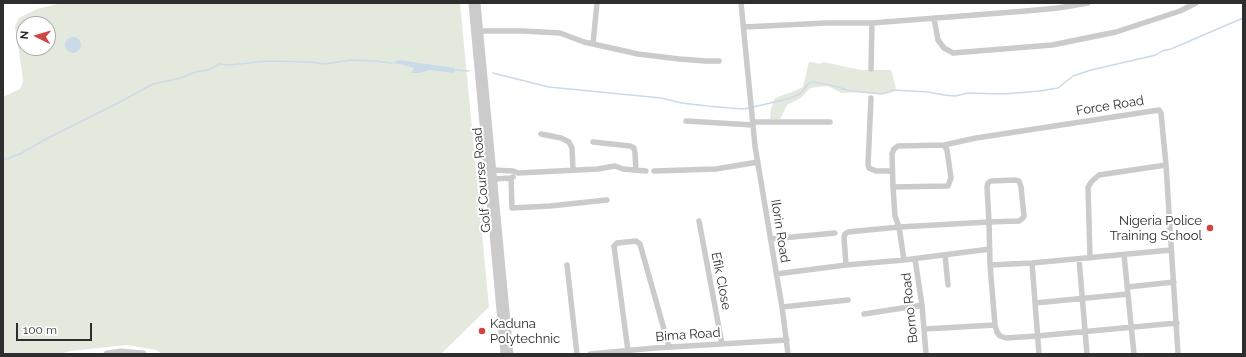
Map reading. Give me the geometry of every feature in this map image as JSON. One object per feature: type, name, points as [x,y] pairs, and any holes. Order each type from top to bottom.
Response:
[{"type":"street","name":"Golf Course Road","points":[[472,3],[504,354]]},
{"type":"street","name":"Golf Course Road","points":[[478,3],[510,354]]},
{"type":"street","points":[[593,44],[597,3]]},
{"type":"street","name":"Ilorin Road","points":[[741,3],[758,162],[788,354]]},
{"type":"street","points":[[744,27],[826,23],[872,23],[1088,3]]},
{"type":"street","points":[[934,18],[938,40],[944,48],[953,53],[1052,45],[1116,32],[1180,11],[1196,3]]},
{"type":"street","points":[[871,69],[872,23]]},
{"type":"street","points":[[480,31],[560,33],[584,42],[638,54],[706,62],[719,61]]},
{"type":"street","points":[[870,98],[868,164],[869,168],[876,171],[892,171],[895,216],[899,227],[904,260]]},
{"type":"street","name":"Force Road","points":[[892,171],[892,154],[894,149],[898,146],[944,145],[976,138],[1159,110],[1161,113],[1166,165],[1178,354]]},
{"type":"street","points":[[686,121],[753,123],[830,122]]},
{"type":"street","points":[[541,134],[561,138],[570,142],[572,148],[573,170]]},
{"type":"street","points":[[593,142],[630,146],[634,148],[636,170]]},
{"type":"street","points":[[893,187],[948,186],[951,178],[947,150],[944,145]]},
{"type":"street","points":[[654,171],[716,169],[758,162]]},
{"type":"street","points":[[1090,258],[1088,186],[1092,181],[1099,175],[1166,165]]},
{"type":"street","points":[[493,170],[513,171],[518,173],[598,169],[615,166],[623,170],[646,171]]},
{"type":"street","points":[[494,179],[511,178],[518,173]]},
{"type":"street","points":[[511,178],[512,208],[607,200]]},
{"type":"street","points":[[846,265],[844,238],[845,234],[848,232],[899,227],[989,222],[1019,221],[1024,216],[1021,187],[1019,181],[1016,180],[991,182],[988,184],[989,222],[990,249],[990,266],[995,325],[1000,336],[1006,338],[1037,336],[1177,323]]},
{"type":"street","name":"Efik Close","points":[[699,222],[722,344]]},
{"type":"street","points":[[771,239],[835,233]]},
{"type":"street","points":[[628,351],[614,246],[617,243],[636,241],[640,244],[669,347]]},
{"type":"street","points":[[776,274],[846,265],[915,259],[990,249]]},
{"type":"street","points":[[990,266],[1171,250]]},
{"type":"street","points":[[945,255],[948,285]]},
{"type":"street","points":[[1124,255],[1134,354]]},
{"type":"street","name":"Borno Road","points":[[915,259],[922,305],[926,354]]},
{"type":"street","points":[[1079,259],[1087,354]]},
{"type":"street","points":[[1032,263],[1039,354]]},
{"type":"street","points":[[567,265],[577,354]]},
{"type":"street","points":[[1128,287],[1174,282]]},
{"type":"street","points":[[1035,303],[1082,300],[1128,294]]},
{"type":"street","points":[[782,308],[848,300]]},
{"type":"street","points":[[864,314],[922,305]]},
{"type":"street","points":[[924,329],[995,325]]},
{"type":"street","name":"Bima Road","points":[[590,354],[669,347],[787,340]]},
{"type":"street","points":[[107,354],[121,352],[143,354]]},
{"type":"shaded area","points":[[62,3],[460,3],[489,307],[441,354],[162,354],[156,350],[127,345],[70,351],[61,354],[3,354],[3,97],[20,89],[22,85],[23,79],[20,56],[56,56],[56,16],[23,16],[37,9]]},
{"type":"shaded area","points":[[809,62],[819,64],[824,62],[860,70],[891,70],[896,88],[893,92],[875,94],[861,92],[841,93],[828,86],[810,88],[801,98],[787,105],[780,119],[770,119],[771,109],[775,98],[803,87]]},
{"type":"water","points":[[70,37],[76,37],[81,42],[79,51],[76,53],[70,53],[65,48],[65,42]]},
{"type":"water","points":[[399,60],[454,68],[456,70],[453,73],[430,70],[419,73],[411,73],[414,68],[391,63]]},
{"type":"waterway","points":[[753,107],[788,99],[800,94],[809,83],[812,82],[851,91],[882,94],[894,90],[928,92],[955,96],[968,93],[1003,94],[1058,88],[1073,76],[1091,70],[1156,55],[1162,51],[1171,49],[1243,18]]},
{"type":"waterway","points":[[3,160],[20,154],[153,84],[180,78],[196,72],[209,70],[219,64],[230,65],[267,61],[310,62],[325,64],[351,60],[391,63]]},
{"type":"waterway","points":[[456,70],[469,71]]},
{"type":"waterway","points":[[493,73],[549,87],[661,98],[682,103],[707,106],[742,109],[750,108]]},
{"type":"place","name":"Nigeria Police Training School","points":[[1210,228]]},
{"type":"place","name":"Kaduna Polytechnic","points":[[482,331]]}]
